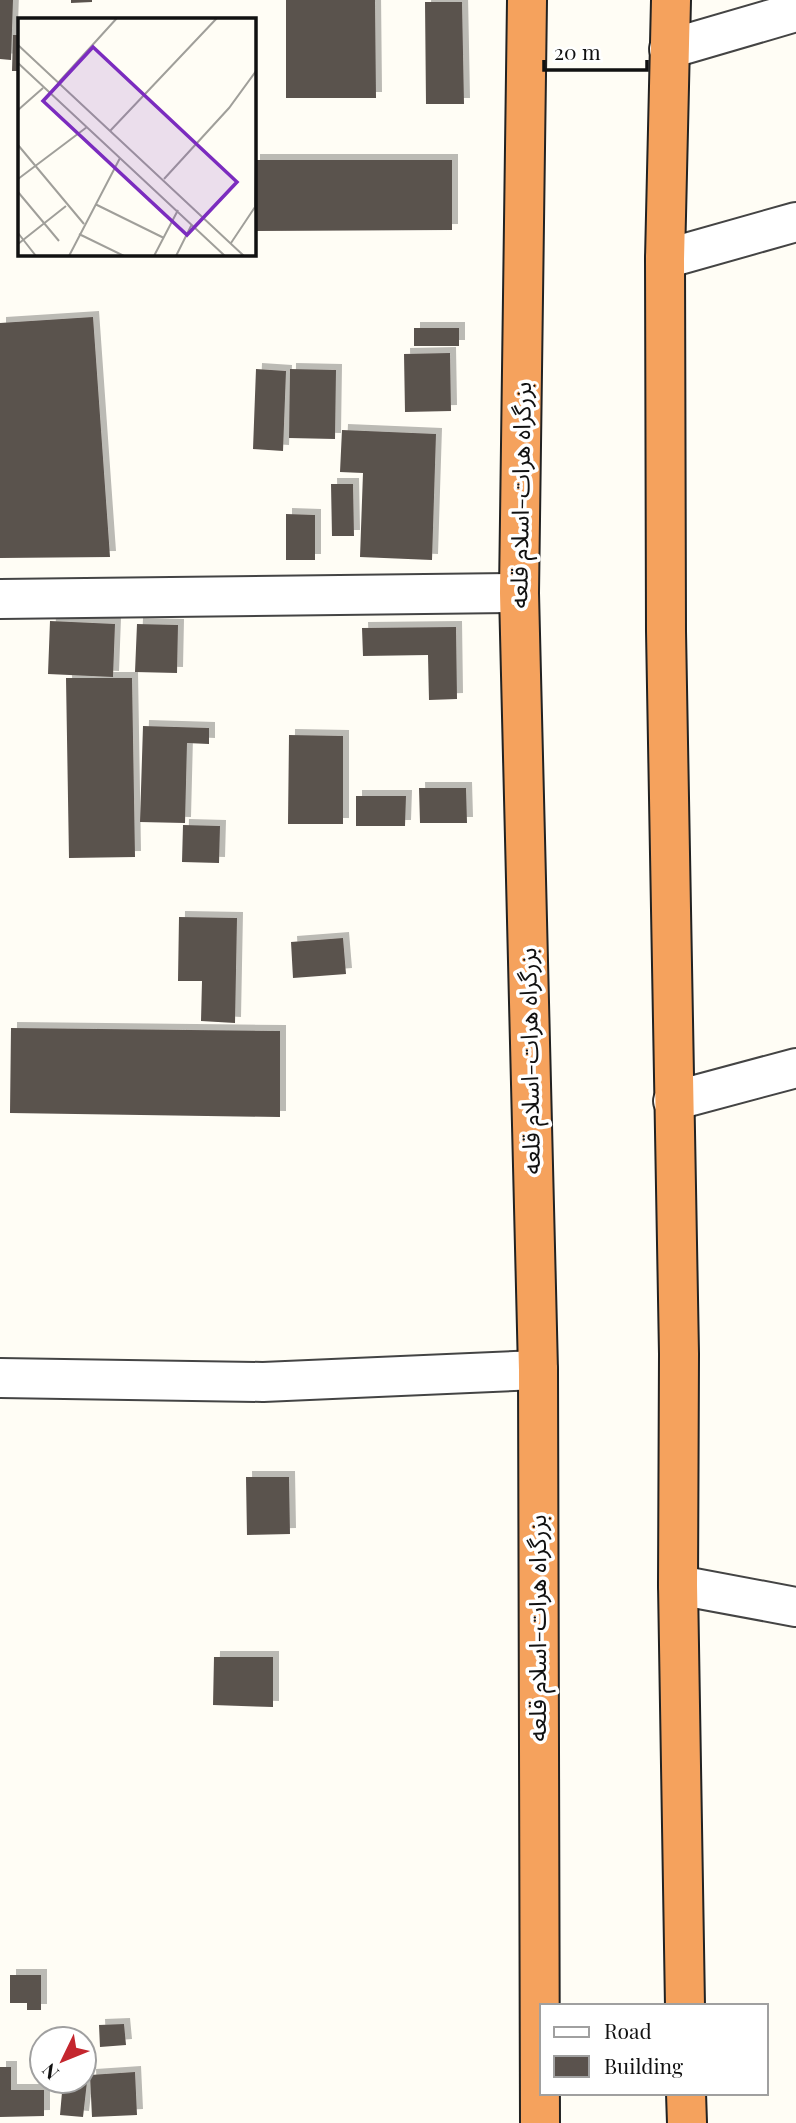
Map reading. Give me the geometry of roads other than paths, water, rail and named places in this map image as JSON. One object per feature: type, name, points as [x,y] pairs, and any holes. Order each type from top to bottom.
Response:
[{"type":"highway","name":"بزرگراه هرات-اسلام قلعه","points":[[527,0],[519,593],[538,1370],[540,2123]]},
{"type":"highway","points":[[671,0],[665,259],[673,1101],[679,1354],[678,1585],[685,2004]]},
{"type":"highway","points":[[686,2095],[687,2123]]},
{"type":"street","points":[[669,49],[796,12]]},
{"type":"street","points":[[665,259],[796,222]]},
{"type":"street","points":[[0,599],[519,593]]},
{"type":"street","points":[[673,1101],[796,1068]]},
{"type":"street","points":[[0,1378],[263,1382],[538,1370]]},
{"type":"street","points":[[678,1585],[796,1606]]}]
